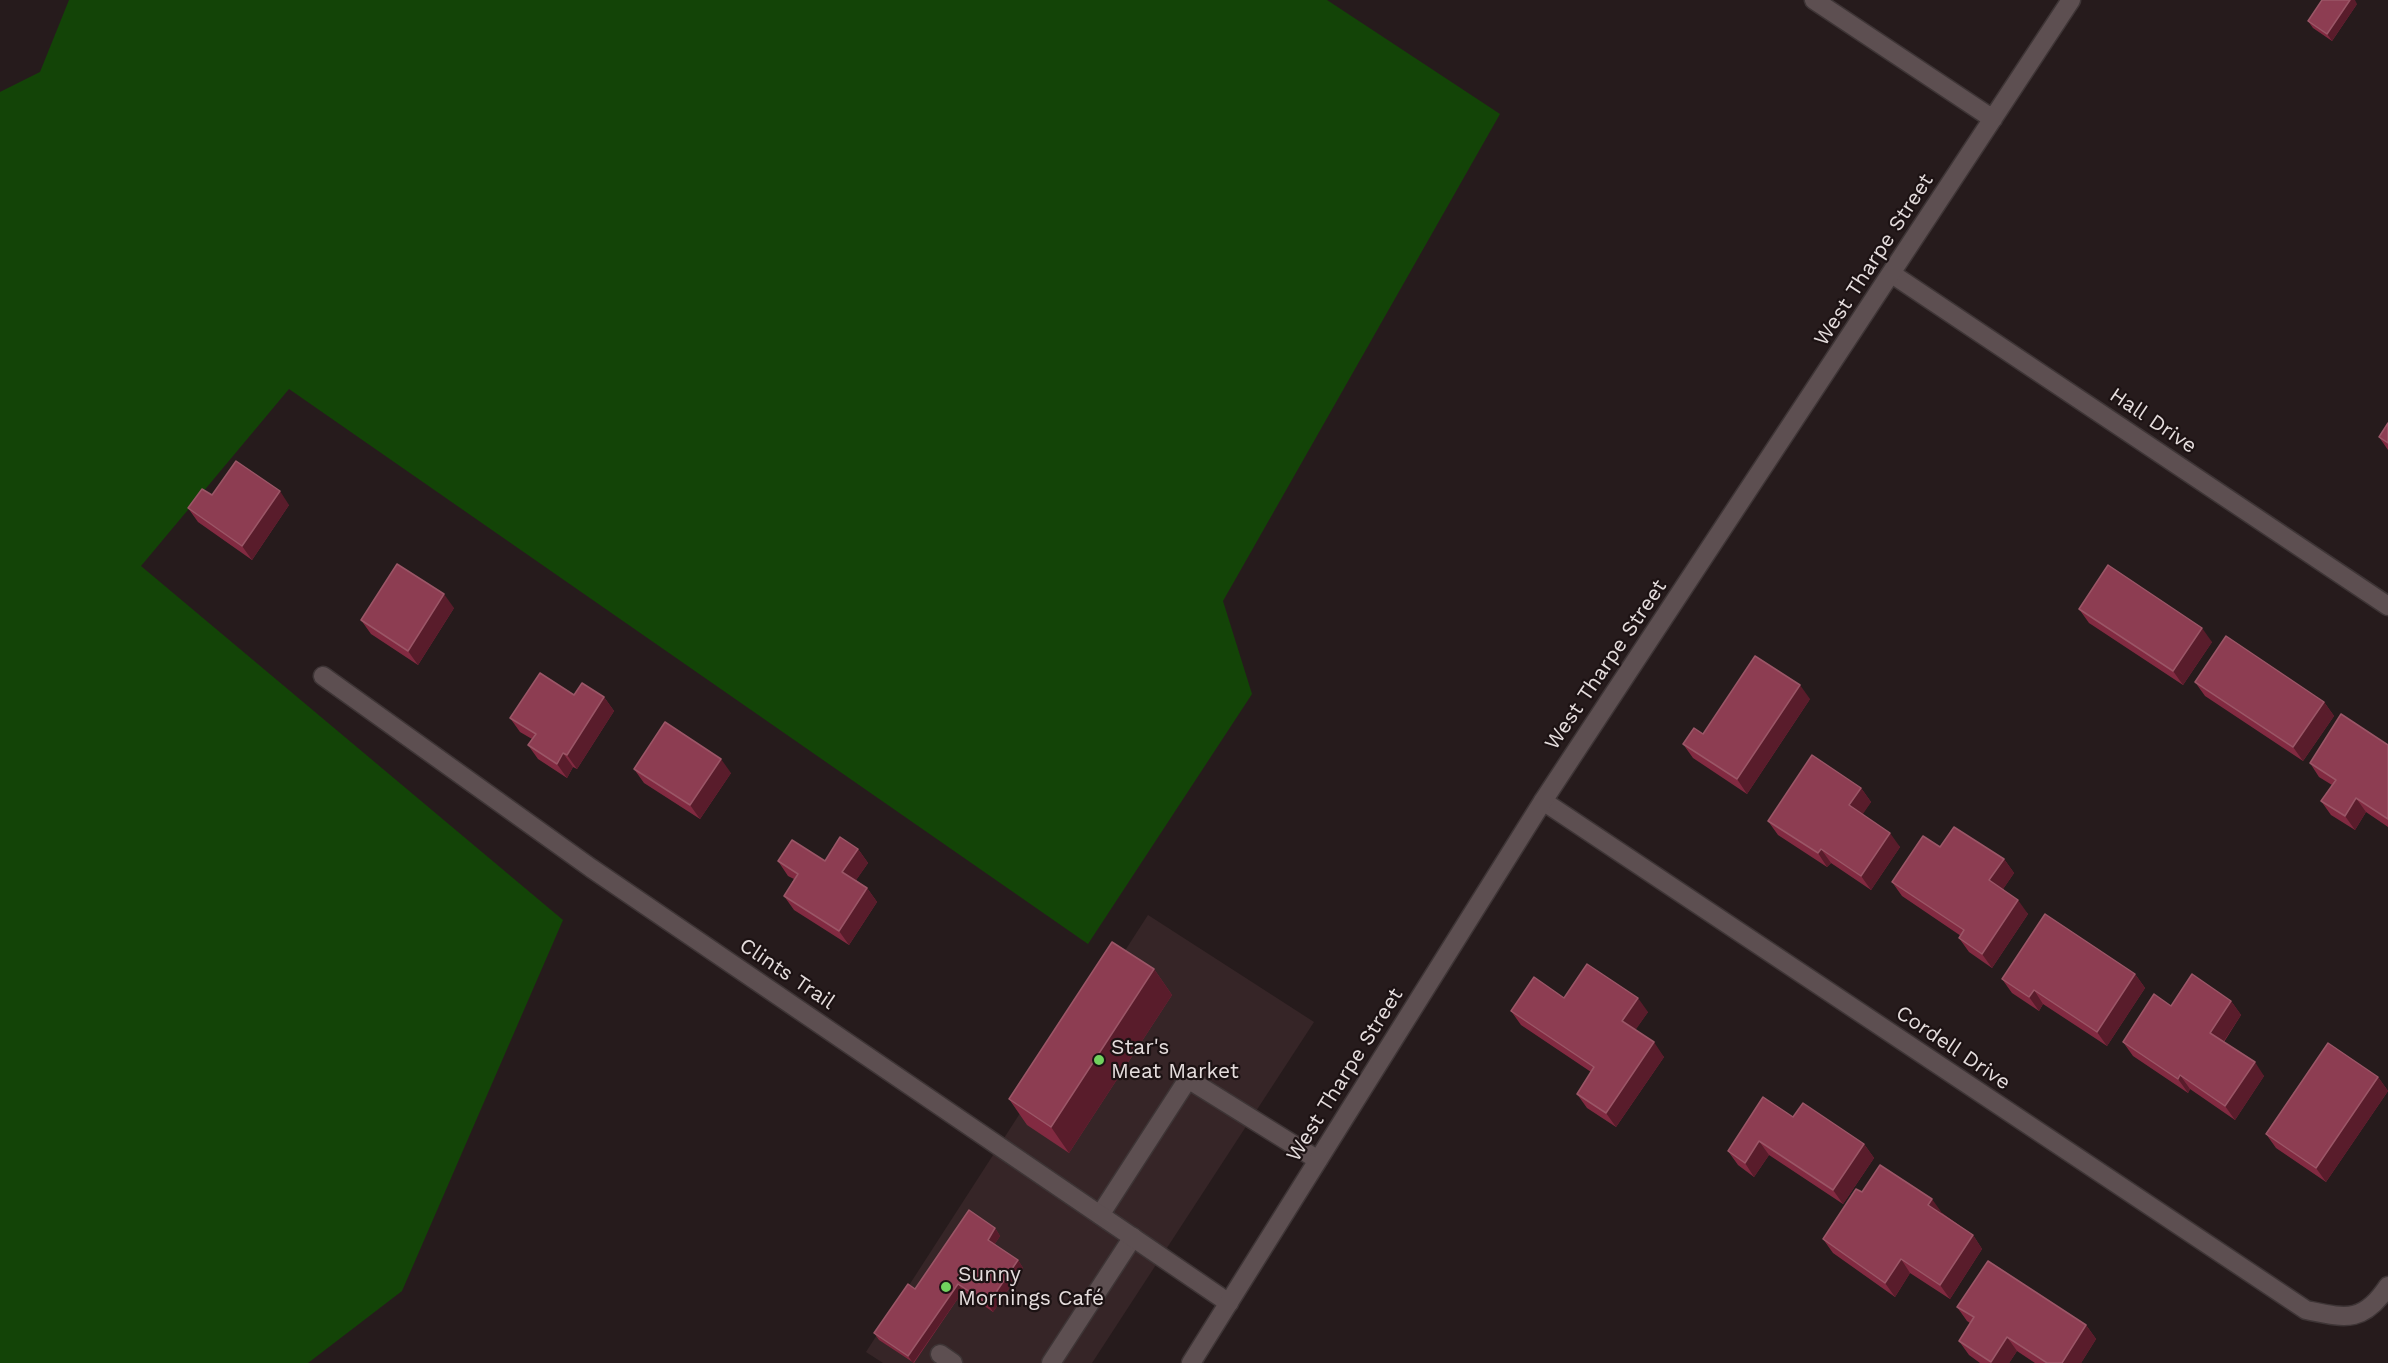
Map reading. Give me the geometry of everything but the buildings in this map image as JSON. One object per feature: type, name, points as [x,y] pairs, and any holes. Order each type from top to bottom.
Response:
[{"type":"street","points":[[1814,0],[1993,118]]},
{"type":"street","name":"West Tharpe Street","points":[[1191,1363],[1543,801],[2071,0]]},
{"type":"street","name":"Hall Drive","points":[[1892,274],[2388,606]]},
{"type":"street","name":"Clints Trail","points":[[323,676],[591,868],[1229,1303]]},
{"type":"street","name":"Cordell Drive","points":[[1543,801],[2306,1310],[2344,1317],[2368,1310],[2379,1300],[2388,1286]]},
{"type":"street","points":[[1100,1215],[1188,1079],[1318,1161]]},
{"type":"street","points":[[1051,1363],[1133,1237]]},
{"type":"shaded area","points":[[1148,915],[1314,1022],[1092,1363],[883,1363],[866,1352]]},
{"type":"green space","points":[[69,0],[1327,0],[1500,114],[1223,601],[1252,694],[1088,944],[289,389],[141,566],[563,920],[402,1291],[308,1363],[0,1363],[0,92],[40,72]]},
{"type":"place","name":"Star's Meat Market","points":[[1099,1060]]},
{"type":"place","name":"Sunny Mornings Café","points":[[946,1287]]}]
